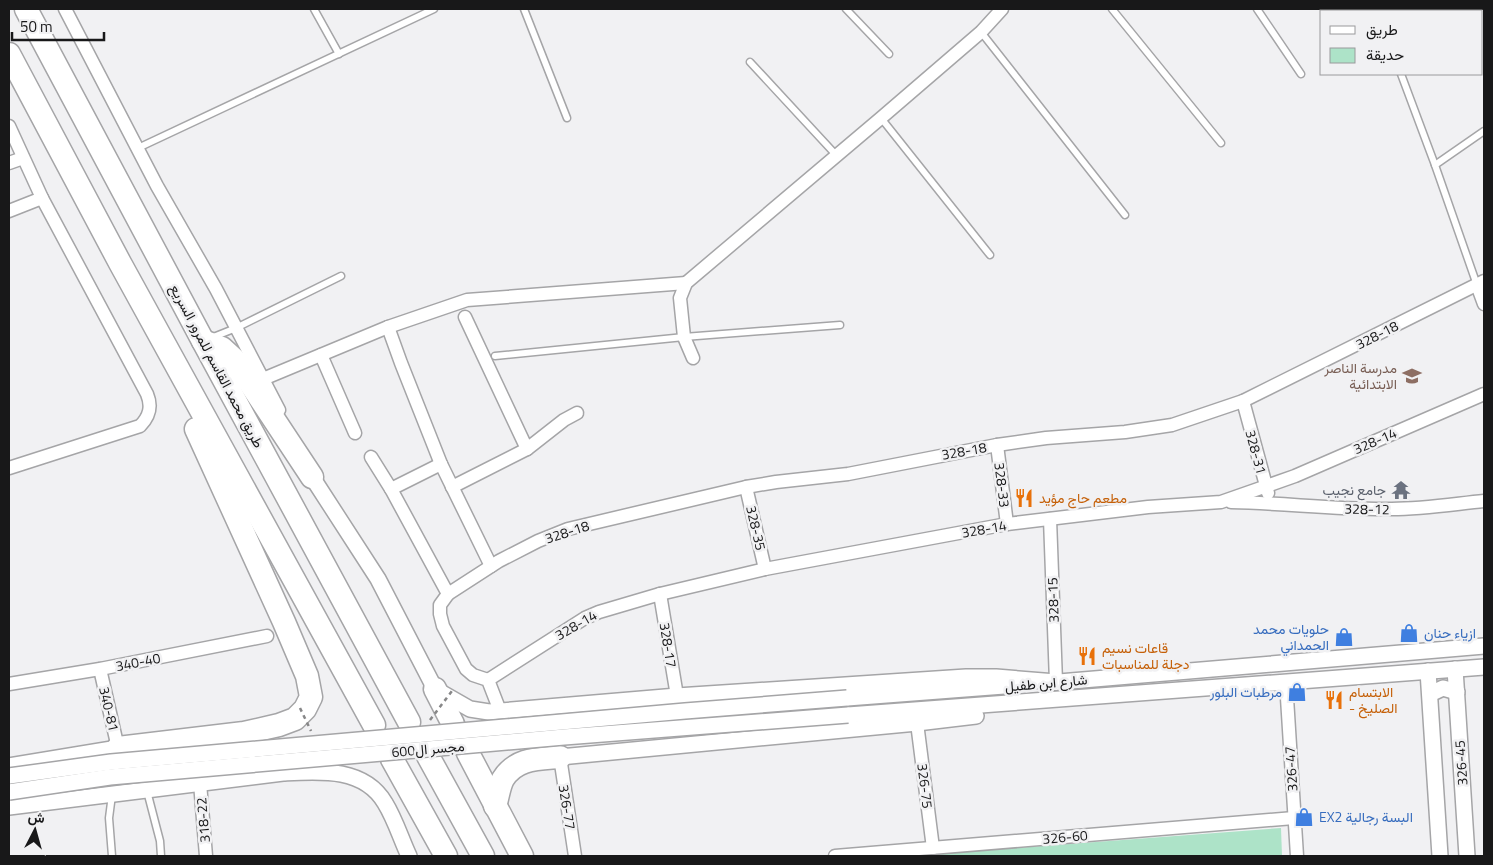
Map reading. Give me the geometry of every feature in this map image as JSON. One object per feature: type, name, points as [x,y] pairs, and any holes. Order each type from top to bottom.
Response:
[{"type":"highway","name":"طريق محمد القاسم للمرور السريع","points":[[26,9],[203,341],[418,723]]},
{"type":"highway","points":[[9,54],[120,263],[374,725]]},
{"type":"highway","points":[[118,748],[244,733],[279,726],[295,719],[305,709],[312,697],[307,676],[284,622],[120,263]]},
{"type":"highway","points":[[203,341],[222,348],[234,359],[312,477]]},
{"type":"highway","points":[[443,690],[453,724]]},
{"type":"highway","points":[[468,753],[522,856]]},
{"type":"highway","points":[[428,756],[483,856]]},
{"type":"highway","points":[[495,806],[503,780],[519,763],[527,760],[560,757]]},
{"type":"highway","points":[[392,759],[446,856]]},
{"type":"street","points":[[64,9],[157,186],[236,328],[312,477],[378,579],[443,690],[470,709],[488,712],[676,696],[966,677],[1056,682]]},
{"type":"street","points":[[693,358],[684,337],[680,298],[686,283],[881,118],[980,32],[1002,9]]},
{"type":"street","points":[[9,126],[42,198],[149,399],[148,416],[140,426],[9,468]]},
{"type":"street","points":[[9,163],[23,158]]},
{"type":"street","points":[[9,211],[42,198]]},
{"type":"street","points":[[263,379],[388,327],[467,300],[686,283]]},
{"type":"street","points":[[1481,283],[1484,304]]},
{"type":"street","name":"328-18","points":[[488,680],[466,670],[443,626],[440,605],[448,594],[491,566],[538,541],[568,529],[746,487],[848,474],[997,445],[1046,438],[1125,432],[1172,425],[1242,401],[1481,283]]},
{"type":"street","points":[[464,316],[526,449]]},
{"type":"street","points":[[388,327],[441,464],[491,566]]},
{"type":"street","points":[[321,355],[354,433]]},
{"type":"street","name":"328-14","points":[[488,680],[585,618],[660,594],[765,569],[1007,524],[1148,507],[1221,502],[1295,476],[1484,394]]},
{"type":"street","name":"328-31","points":[[1242,401],[1265,487],[1273,502]]},
{"type":"street","points":[[452,487],[526,449],[564,420],[577,413]]},
{"type":"street","name":"328-33","points":[[997,445],[1007,524]]},
{"type":"street","points":[[371,457],[391,489],[448,594]]},
{"type":"street","points":[[391,489],[441,464]]},
{"type":"street","name":"328-35","points":[[746,487],[765,569]]},
{"type":"street","name":"328-12","points":[[1221,502],[1273,502],[1338,508],[1394,509],[1484,501]]},
{"type":"street","name":"328-15","points":[[1050,519],[1056,682]]},
{"type":"street","name":"328-17","points":[[660,594],[676,696]]},
{"type":"street","name":"340-40","points":[[9,684],[100,669],[267,636]]},
{"type":"street","name":"شارع ابن طفيل","points":[[847,698],[1484,646]]},
{"type":"street","name":"شارع ابن طفيل","points":[[848,715],[1484,666]]},
{"type":"street","name":"340-81","points":[[100,669],[118,748]]},
{"type":"street","name":"326-45","points":[[1455,669],[1467,856]]},
{"type":"street","name":"326-45","points":[[1428,671],[1440,856]]},
{"type":"street","points":[[488,680],[500,711]]},
{"type":"street","name":"326-47","points":[[1286,682],[1297,856]]},
{"type":"street","points":[[1430,694],[1443,688],[1457,692]]},
{"type":"street","name":"مجسر ال600","points":[[9,776],[121,761],[847,698]]},
{"type":"street","points":[[560,757],[917,723],[1023,710],[1059,700]]},
{"type":"street","name":"مجسر ال600","points":[[9,792],[110,777],[564,737],[848,715]]},
{"type":"street","name":"326-75","points":[[917,723],[933,848]]},
{"type":"street","points":[[9,766],[118,748]]},
{"type":"street","name":"326-77","points":[[560,757],[575,856]]},
{"type":"street","points":[[9,807],[283,773],[316,772],[343,774],[365,783],[385,803],[409,856]]},
{"type":"street","name":"318-22","points":[[200,783],[206,856]]},
{"type":"street","name":"326-60","points":[[835,856],[1294,818]]},
{"type":"lane","points":[[314,9],[339,54]]},
{"type":"lane","points":[[138,148],[434,9]]},
{"type":"lane","points":[[524,9],[567,118]]},
{"type":"lane","points":[[846,9],[889,54]]},
{"type":"lane","points":[[1112,9],[1222,143]]},
{"type":"lane","points":[[1257,9],[1301,74]]},
{"type":"lane","points":[[980,32],[1125,215]]},
{"type":"lane","points":[[750,62],[837,156]]},
{"type":"lane","points":[[1401,75],[1481,283]]},
{"type":"lane","points":[[881,118],[990,255]]},
{"type":"lane","points":[[1435,165],[1484,131]]},
{"type":"lane","points":[[203,341],[236,328],[341,276]]},
{"type":"lane","points":[[495,356],[684,337],[840,325]]},
{"type":"lane","points":[[147,790],[162,856]]},
{"type":"lane","points":[[112,794],[109,818],[112,856]]},
{"type":"path","points":[[418,723],[443,690]]},
{"type":"path","points":[[300,708],[312,732]]},
{"type":"green space","points":[[1281,828],[1282,856],[936,856],[935,854]]},
{"type":"place","name":"مدرسة الناصر الابتدائية","points":[[1412,376]]},
{"type":"place","name":"جامع نجيب","points":[[1401,490]]},
{"type":"place","name":"مطعم حاج مؤيد","points":[[1024,498]]},
{"type":"place","name":"ازياء حنان","points":[[1409,633]]},
{"type":"place","name":"حلويات محمد الحمداني","points":[[1344,637]]},
{"type":"place","name":"قاعات نسيم دجلة للمناسبات","points":[[1087,656]]},
{"type":"place","name":"مرطبات البلور","points":[[1297,692]]},
{"type":"place","name":"الابتسام - الصليخ","points":[[1334,700]]},
{"type":"place","name":"EX2 البسة رجالية","points":[[1304,817]]}]
